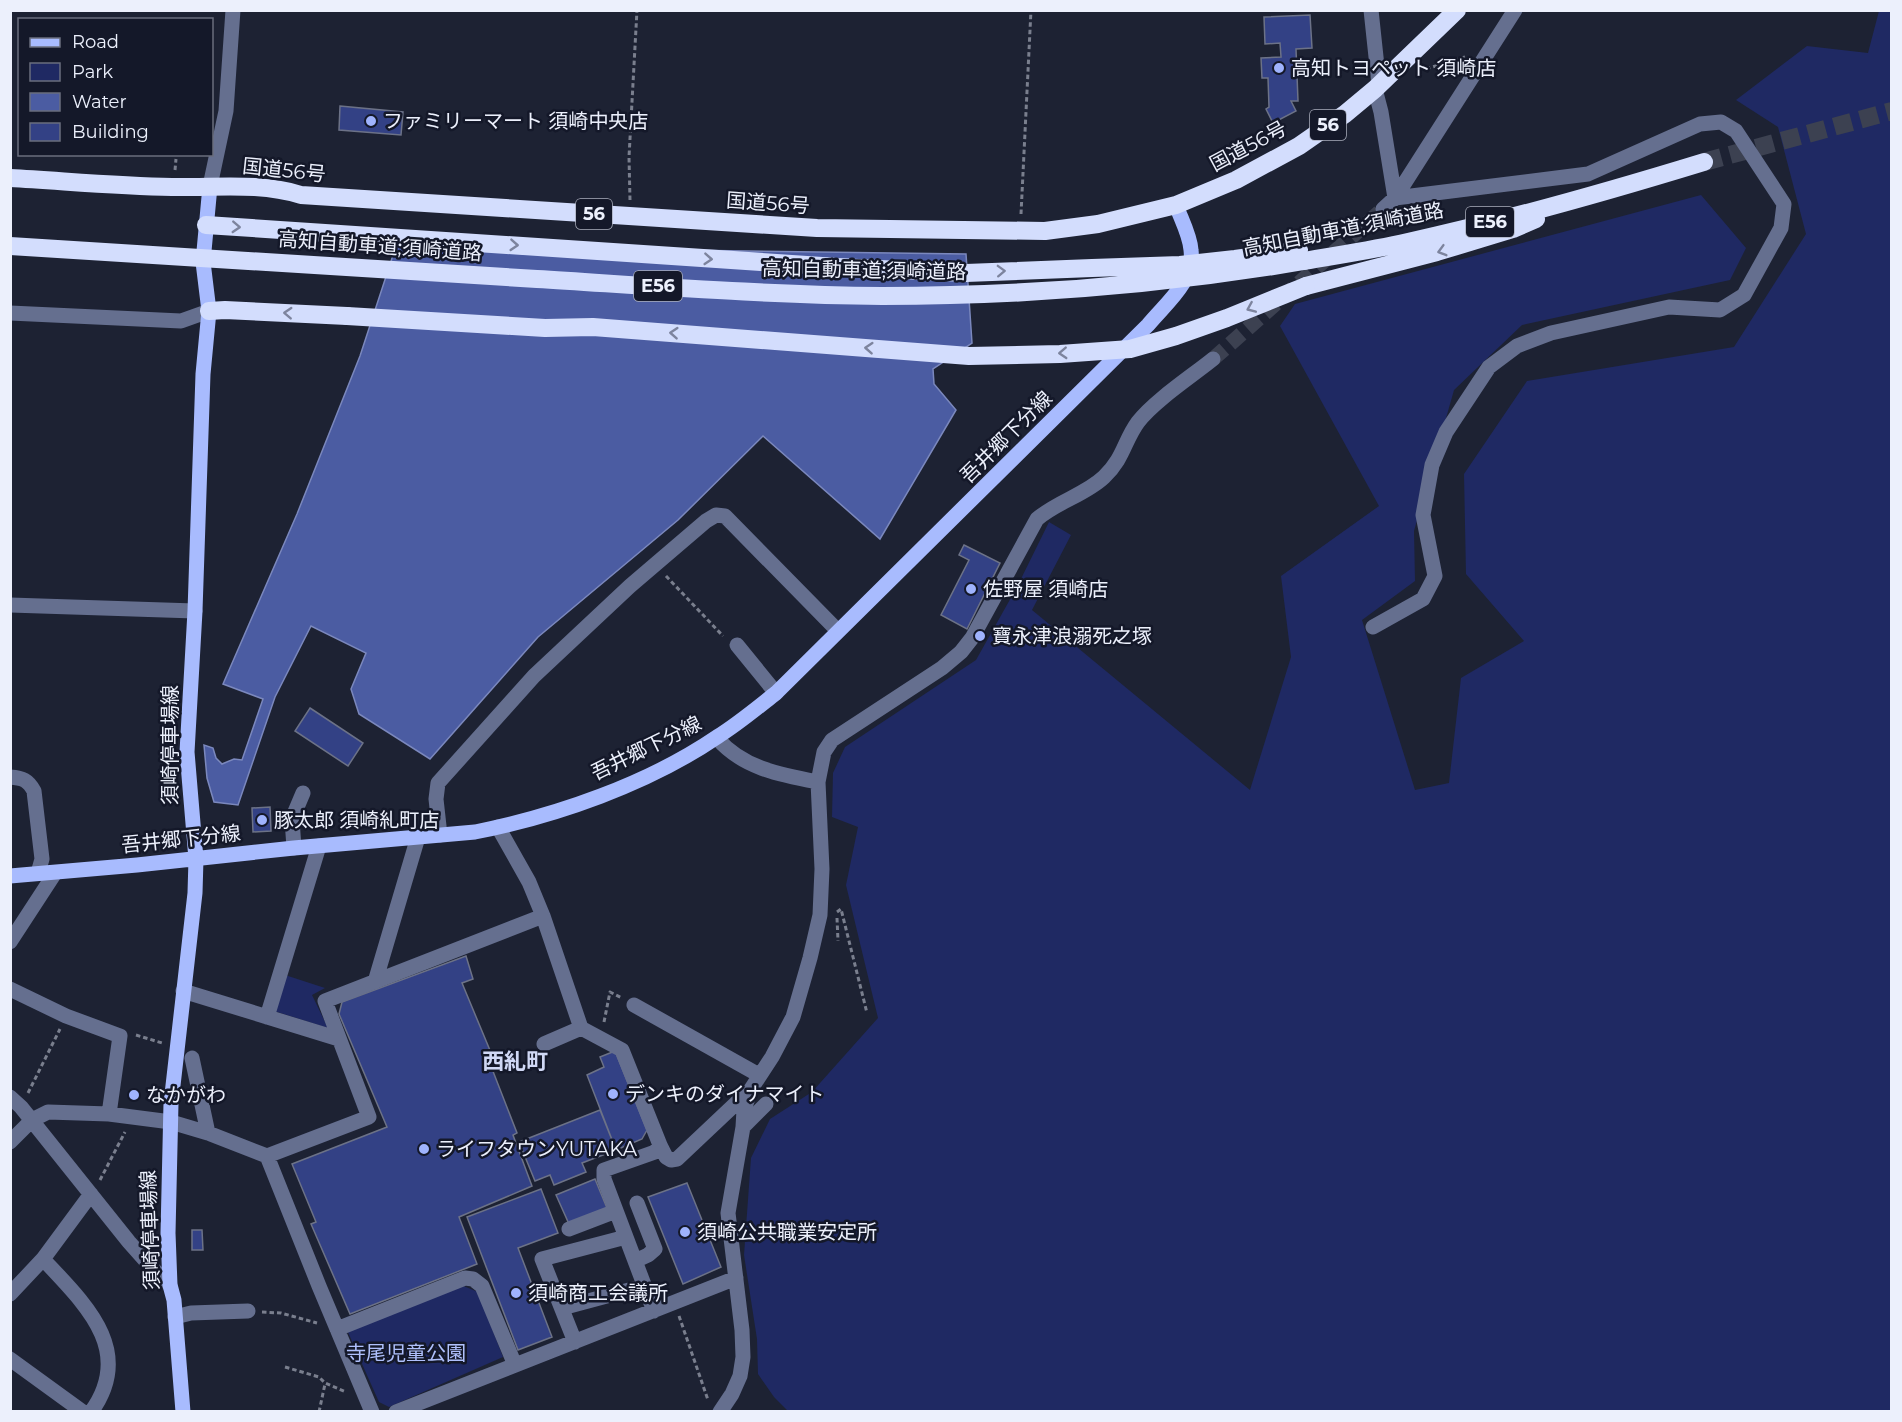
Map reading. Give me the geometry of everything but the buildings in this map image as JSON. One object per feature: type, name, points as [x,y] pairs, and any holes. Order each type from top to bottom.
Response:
[{"type":"highway","name":"国道56号","points":[[10,178],[174,187],[210,186],[285,190],[301,195],[817,228],[1045,231],[1098,224],[1176,205],[1236,180],[1299,146],[1345,114],[1377,87],[1457,10]]},
{"type":"highway","name":"高知自動車道;須崎道路","points":[[10,246],[721,290],[881,296],[1005,293],[1100,288],[1217,276],[1301,255],[1405,243],[1576,201],[1704,162]]},
{"type":"highway","points":[[209,312],[225,310],[545,328],[593,327],[969,356],[1060,354],[1130,349],[1227,318],[1306,286],[1514,230],[1576,201]]},
{"type":"highway","points":[[206,225],[825,267],[966,273],[1180,265],[1301,255]]},
{"type":"main road","name":"須崎停車場線","points":[[183,1412],[170,1285],[168,1194],[171,1122],[195,893],[196,859],[187,752],[195,611],[202,374],[209,312],[203,262],[210,186]]},
{"type":"main road","name":"吾井郷下分線","points":[[10,876],[475,832],[580,803],[684,757],[717,738],[776,693],[837,630],[1148,325],[1187,280],[1191,249],[1176,205]]},
{"type":"street","points":[[210,186],[226,111],[233,10]]},
{"type":"street","points":[[1371,10],[1377,87],[1395,198]]},
{"type":"street","points":[[1383,209],[1395,198],[1515,10]]},
{"type":"street","points":[[1373,627],[1423,599],[1435,576],[1423,515],[1432,465],[1446,432],[1489,367],[1517,346],[1551,333],[1669,307],[1720,310],[1744,295],[1781,228],[1784,204],[1736,131],[1721,122],[1700,124],[1588,174],[1395,198]]},
{"type":"street","points":[[10,313],[181,321],[209,312]]},
{"type":"street","points":[[720,1412],[740,1376],[743,1357],[742,1330],[728,1213],[744,1110],[751,1089],[759,1075],[797,1019],[820,915],[822,869],[818,783],[824,752],[832,740],[942,668],[961,652],[972,638],[1037,519],[1051,507],[1083,492],[1102,479],[1115,466],[1140,420],[1213,359]]},
{"type":"street","points":[[440,835],[436,799],[438,783],[534,676],[655,563],[716,515],[725,516],[837,630]]},
{"type":"street","points":[[10,605],[195,611]]},
{"type":"street","points":[[737,645],[776,693]]},
{"type":"street","points":[[717,738],[726,748],[746,762],[780,775],[818,783]]},
{"type":"street","points":[[10,777],[23,778],[30,783],[34,791],[42,859],[38,873]]},
{"type":"street","points":[[294,848],[292,819],[303,793]]},
{"type":"street","points":[[498,827],[529,882],[581,1028],[622,1050],[666,1157],[671,1160],[677,1159],[751,1089]]},
{"type":"street","points":[[375,982],[418,837]]},
{"type":"street","points":[[267,1017],[319,846]]},
{"type":"street","points":[[10,942],[55,873]]},
{"type":"street","points":[[10,1142],[32,1120],[48,1112],[109,1114],[171,1122],[208,1133],[267,1156],[369,1117],[326,1001],[543,916]]},
{"type":"street","points":[[10,989],[66,1016],[120,1036],[109,1114]]},
{"type":"street","points":[[183,991],[339,1039]]},
{"type":"street","points":[[634,1005],[759,1075]]},
{"type":"street","points":[[544,1044],[581,1028]]},
{"type":"street","points":[[192,1058],[208,1133]]},
{"type":"street","points":[[16,1102],[129,1242],[170,1285]]},
{"type":"street","points":[[743,1127],[766,1104]]},
{"type":"street","points":[[654,1311],[604,1179],[604,1170],[656,1152],[660,1145]]},
{"type":"street","points":[[267,1156],[372,1412]]},
{"type":"street","points":[[10,1294],[43,1259],[91,1194]]},
{"type":"street","points":[[635,1261],[655,1249],[637,1203]]},
{"type":"street","points":[[569,1229],[616,1211]]},
{"type":"street","points":[[575,1342],[542,1259],[626,1237]]},
{"type":"street","points":[[43,1259],[86,1305],[105,1341],[109,1365],[99,1401],[91,1412]]},
{"type":"street","points":[[337,1329],[465,1278],[473,1279],[482,1286],[515,1365]]},
{"type":"street","points":[[396,1412],[736,1278]]},
{"type":"street","points":[[562,1308],[644,1286]]},
{"type":"street","points":[[175,1317],[191,1313],[249,1311]]},
{"type":"street","points":[[10,1359],[83,1412]]},
{"type":"path","points":[[629,216],[629,157],[637,10]]},
{"type":"path","points":[[1023,230],[1020,208],[1031,10]]},
{"type":"path","points":[[1426,69],[1489,49]]},
{"type":"path","points":[[175,170],[176,159]]},
{"type":"path","points":[[655,563],[714,628],[728,641],[737,645]]},
{"type":"path","points":[[838,941],[837,911],[841,909],[867,1013]]},
{"type":"path","points":[[600,1040],[610,992],[634,1005]]},
{"type":"path","points":[[16,1102],[66,1016]]},
{"type":"path","points":[[120,1036],[132,1034],[166,1044]]},
{"type":"path","points":[[91,1194],[104,1174],[132,1117]]},
{"type":"path","points":[[674,1303],[708,1401]]},
{"type":"path","points":[[249,1311],[281,1313],[337,1329]]},
{"type":"path","points":[[285,1367],[320,1377],[325,1383],[319,1412]]},
{"type":"green space","points":[[1879,11],[1891,11],[1891,1411],[788,1411],[774,1397],[758,1374],[757,1339],[744,1255],[751,1158],[770,1119],[812,1092],[878,1018],[846,885],[858,827],[832,817],[833,773],[845,747],[976,660],[1017,587],[1049,522],[1071,535],[1032,610],[1250,790],[1291,657],[1281,576],[1379,506],[1280,326],[1295,304],[1701,195],[1746,248],[1730,280],[1522,325],[1454,390],[1414,531],[1415,581],[1362,620],[1415,790],[1449,783],[1461,678],[1524,641],[1466,574],[1464,474],[1527,381],[1734,347],[1806,234],[1778,127],[1736,100],[1807,46],[1868,53]]},
{"type":"green space","points":[[285,975],[325,988],[312,995],[328,1028],[274,1011]]},
{"type":"green space","name":"寺尾児童公園","points":[[461,1285],[478,1292],[503,1357],[389,1407],[379,1402],[347,1330]]},
{"type":"water","points":[[396,246],[966,254],[972,343],[933,369],[934,384],[956,410],[880,539],[763,436],[678,520],[538,637],[430,759],[359,714],[351,689],[366,653],[311,626],[275,697],[238,805],[214,802],[207,778],[204,745],[213,748],[216,758],[222,764],[234,759],[242,760],[263,699],[223,684],[297,514],[360,356]]},
{"type":"tunnel","points":[[1704,162],[1892,111]]},
{"type":"tunnel","points":[[1213,359],[1383,209]]},
{"type":"place","name":"高知トヨペット 須崎店","points":[[1279,68]]},
{"type":"place","name":"ファミリーマート 須崎中央店","points":[[371,121]]},
{"type":"place","name":"佐野屋 須崎店","points":[[971,589]]},
{"type":"place","name":"寶永津浪溺死之塚","points":[[980,636]]},
{"type":"place","name":"豚太郎 須崎糺町店","points":[[262,820]]},
{"type":"place","name":"デンキのダイナマイト","points":[[613,1094]]},
{"type":"place","name":"なかがわ","points":[[134,1095]]},
{"type":"place","name":"ライフタウンYUTAKA","points":[[424,1149]]},
{"type":"place","name":"須崎公共職業安定所","points":[[685,1232]]},
{"type":"place","name":"須崎商工会議所","points":[[516,1293]]},
{"type":"district","name":"西糺町","points":[[515,1061]]}]
